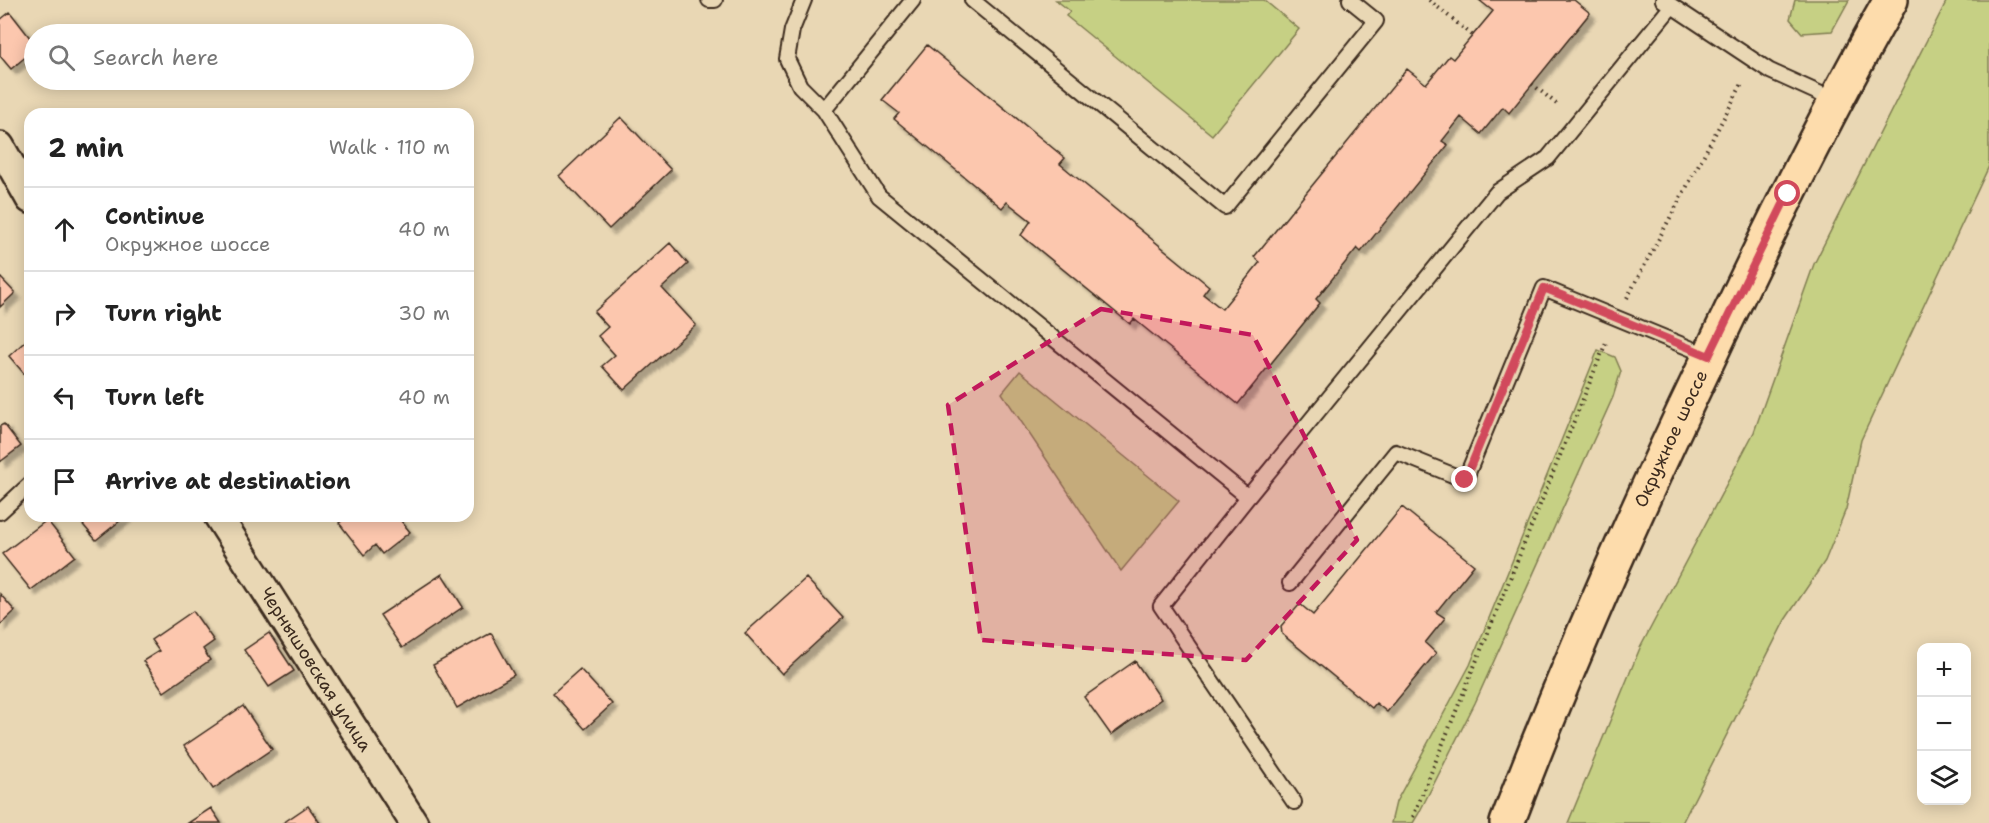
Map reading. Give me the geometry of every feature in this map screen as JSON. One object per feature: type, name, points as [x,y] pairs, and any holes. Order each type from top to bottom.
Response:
[{"type":"main road","name":"Окружное шоссе","points":[[1507,823],[1578,647],[1655,470],[1834,100],[1891,0]]},
{"type":"street","points":[[0,146],[24,188]]},
{"type":"street","name":"Чернышовская улица","points":[[222,522],[414,823]]},
{"type":"lane","points":[[709,0],[715,0]]},
{"type":"lane","points":[[804,0],[792,30],[787,59],[800,86],[824,110],[879,196],[1248,497]]},
{"type":"lane","points":[[824,110],[913,0]]},
{"type":"lane","points":[[976,1],[1225,207],[1376,21],[1350,0]]},
{"type":"lane","points":[[1294,802],[1161,606],[1497,192],[1548,158],[1578,122],[1667,3],[1754,61],[1789,81],[1834,100]]},
{"type":"lane","points":[[1290,583],[1396,452],[1465,480],[1544,288],[1709,356]]},
{"type":"lane","points":[[0,512],[24,490]]},
{"type":"path","points":[[1429,0],[1473,36]]},
{"type":"path","points":[[1413,817],[1616,318],[1754,61]]},
{"type":"path","points":[[1532,84],[1578,122]]},
{"type":"highlighted area","points":[[1101,309],[1253,335],[1357,540],[1246,660],[981,640],[948,405]]},
{"type":"green space","points":[[1056,0],[1264,0],[1299,29],[1212,135],[1066,16],[1070,11]]},
{"type":"green space","points":[[1795,0],[1849,0],[1832,31],[1802,33],[1790,19]]},
{"type":"green space","points":[[1947,0],[1989,0],[1989,166],[1861,440],[1846,509],[1825,561],[1785,620],[1682,823],[1568,823],[1640,648],[1754,432],[1814,264]]},
{"type":"green space","points":[[1598,350],[1615,357],[1621,371],[1613,397],[1475,703],[1419,813],[1413,823],[1391,823],[1396,802],[1470,665]]},
{"type":"green space","points":[[1020,371],[1179,501],[1121,571],[1002,393]]},
{"type":"building","points":[[1479,0],[1574,0],[1590,13],[1509,113],[1503,107],[1481,134],[1461,117],[1442,141],[1448,145],[1361,252],[1357,248],[1316,299],[1320,303],[1238,404],[1134,319],[1130,324],[1021,235],[1031,221],[1007,202],[1002,208],[894,119],[899,113],[882,100],[927,45],[1065,158],[1060,164],[1209,286],[1203,294],[1222,309],[1260,262],[1254,257],[1407,69],[1426,84],[1449,56],[1453,59],[1493,11]]},
{"type":"building","points":[[10,12],[24,30],[24,58],[11,69],[0,56],[0,20]]},
{"type":"building","points":[[621,117],[671,170],[609,229],[559,176]]},
{"type":"building","points":[[670,243],[688,264],[662,288],[696,325],[624,390],[602,366],[615,355],[598,336],[608,327],[594,312]]},
{"type":"building","points":[[0,277],[15,293],[0,307]]},
{"type":"building","points":[[24,342],[24,374],[9,356]]},
{"type":"building","points":[[4,424],[21,446],[0,462],[0,426]]},
{"type":"building","points":[[1402,507],[1474,565],[1436,612],[1445,618],[1425,643],[1436,653],[1387,712],[1376,703],[1372,708],[1282,634],[1281,626],[1300,604],[1313,615]]},
{"type":"building","points":[[44,522],[49,522],[75,556],[31,590],[2,554]]},
{"type":"building","points":[[81,522],[118,522],[96,540]]},
{"type":"building","points":[[402,522],[410,532],[382,554],[375,545],[364,555],[339,523]]},
{"type":"building","points":[[442,574],[463,607],[402,648],[380,615]]},
{"type":"building","points":[[806,578],[843,618],[782,674],[745,633]]},
{"type":"building","points":[[0,594],[15,611],[0,625]]},
{"type":"building","points":[[193,611],[214,641],[203,649],[210,660],[164,692],[143,661],[159,651],[151,640]]},
{"type":"building","points":[[269,633],[294,671],[269,687],[244,650]]},
{"type":"building","points":[[491,633],[514,675],[457,708],[433,665]]},
{"type":"building","points":[[1135,661],[1161,699],[1111,735],[1084,697]]},
{"type":"building","points":[[580,669],[612,704],[585,729],[553,693]]},
{"type":"building","points":[[243,706],[272,749],[213,789],[184,746]]},
{"type":"building","points":[[308,806],[320,823],[283,823]]},
{"type":"building","points":[[211,808],[221,823],[188,823]]},
{"type":"route","points":[[1465,480],[1544,288],[1709,356],[1788,194]]}]
